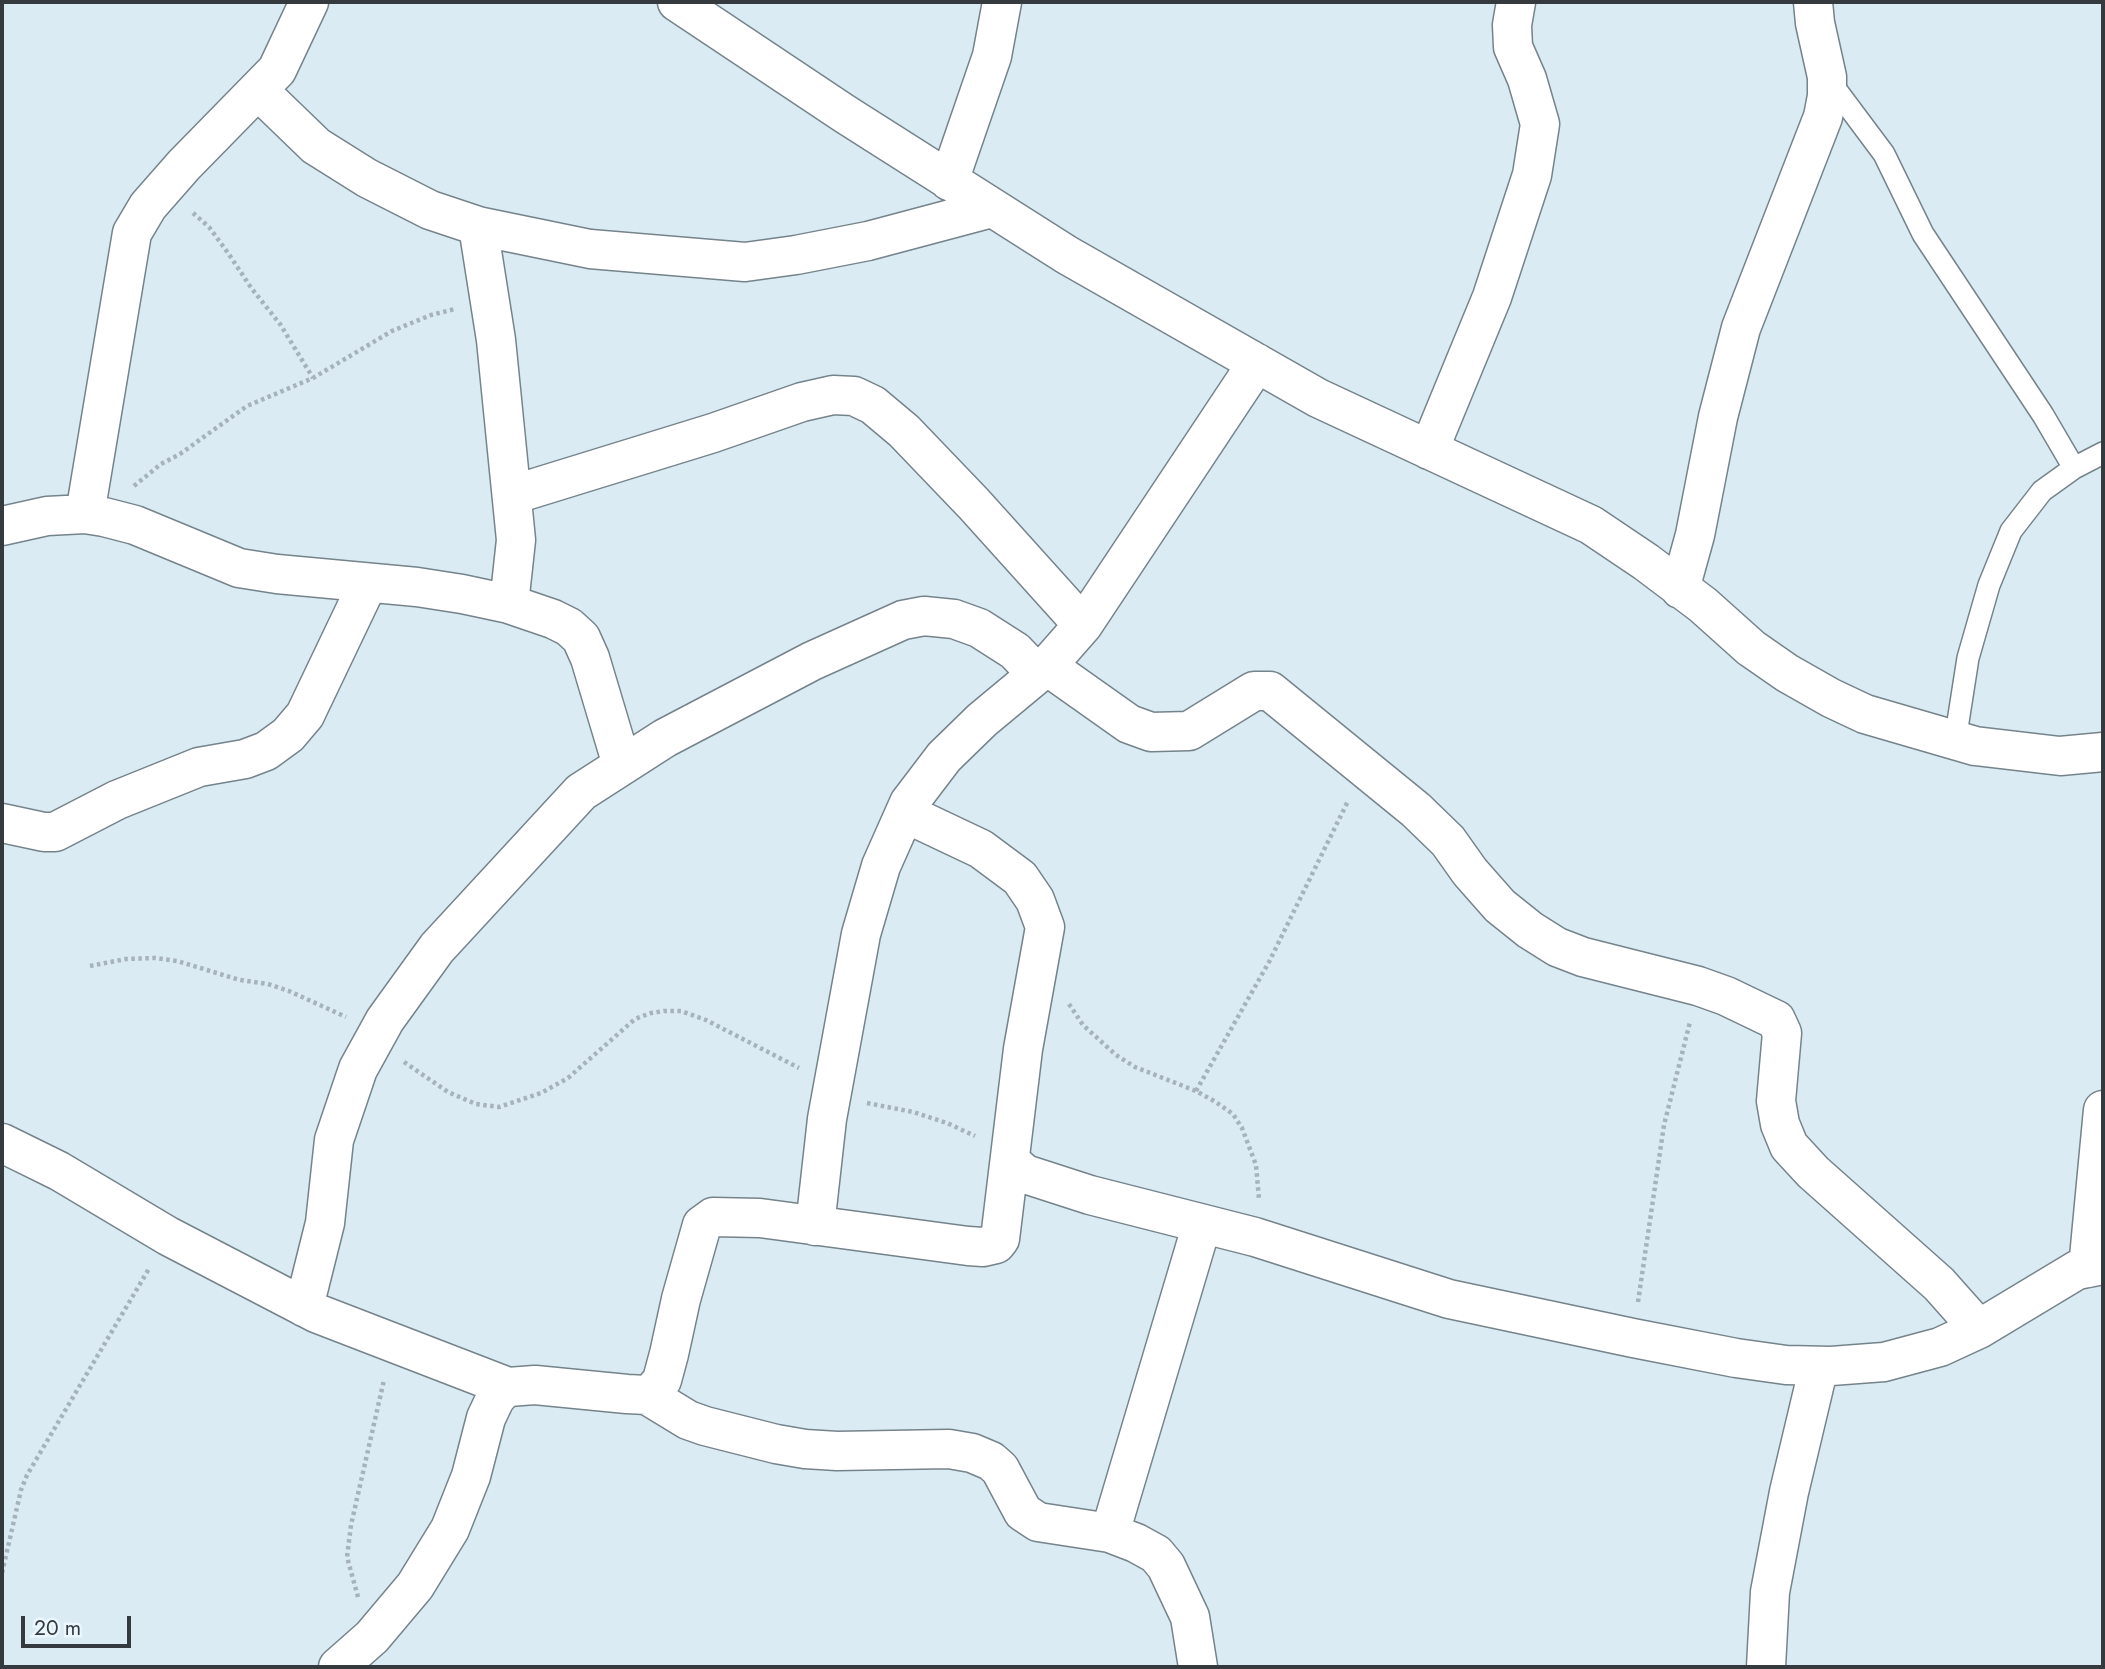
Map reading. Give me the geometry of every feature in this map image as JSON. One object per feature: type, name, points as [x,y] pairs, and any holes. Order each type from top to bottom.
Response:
[{"type":"street","points":[[99,517],[132,233],[148,206],[209,138],[277,70],[309,2]]},
{"type":"street","points":[[677,2],[948,181],[1067,255],[1318,398],[1591,525],[1646,562],[1751,648],[1830,698],[1866,714],[1975,747],[2060,756],[2103,752]]},
{"type":"street","points":[[948,181],[992,56],[1002,2]]},
{"type":"street","points":[[1429,450],[1492,297],[1532,175],[1540,124],[1527,79],[1513,47],[1512,25],[1516,2]]},
{"type":"street","points":[[1680,589],[1695,535],[1718,417],[1741,328],[1823,117],[1827,78],[1813,2]]},
{"type":"street","points":[[258,90],[316,146],[367,178],[430,210],[478,226],[590,249],[745,262],[868,241],[992,208]]},
{"type":"street","points":[[478,226],[496,340],[516,540],[509,604]]},
{"type":"street","points":[[815,1226],[833,1088],[861,934],[881,866],[909,803],[944,757],[982,720],[1042,670],[1083,625],[1257,363]]},
{"type":"street","points":[[512,495],[713,433],[802,402],[833,396],[854,396],[873,405],[904,431],[1083,625]]},
{"type":"street","points":[[2,526],[47,516],[99,517],[135,524],[239,568],[440,590],[509,604],[553,619],[569,627],[581,638],[590,658],[622,765]]},
{"type":"street","points":[[2,823],[55,832],[117,800],[199,767],[245,759],[266,751],[288,735],[305,715],[368,583]]},
{"type":"street","points":[[304,1307],[325,1223],[334,1140],[358,1069],[377,1034],[437,948],[581,792],[665,738],[812,661],[903,620],[924,616],[954,619],[979,628],[1129,724],[1151,732],[1189,731],[1254,691],[1270,691],[1365,767],[1448,841],[1470,872],[1500,906],[1530,930],[1557,947],[1583,957],[1698,986],[1776,1020],[1782,1033],[1776,1101],[1780,1124],[1789,1146],[1813,1172],[1939,1284],[1979,1329]]},
{"type":"street","points":[[647,1395],[662,1380],[702,1225],[713,1217],[815,1226],[968,1246],[983,1247],[996,1244],[1000,1239],[1023,1049],[1045,927],[1035,900],[1020,878],[981,849],[905,813]]},
{"type":"street","points":[[1010,1157],[1024,1174],[1090,1195],[1255,1237],[1449,1299],[1736,1358],[1786,1365],[1819,1366],[1884,1362],[1940,1347],[1979,1329],[2077,1270],[2096,1266],[2103,1110]]},
{"type":"street","points":[[2,1143],[59,1171],[168,1236],[304,1307],[508,1387],[535,1385],[647,1395],[688,1420],[796,1448],[837,1451],[949,1449],[972,1453],[991,1461],[1000,1469],[1023,1512],[1038,1522],[1110,1533],[1136,1543],[1156,1555],[1166,1566],[1190,1617],[1198,1667]]},
{"type":"street","points":[[1110,1533],[1202,1224]]},
{"type":"street","points":[[1766,1667],[1770,1592],[1789,1492],[1819,1366]]},
{"type":"street","points":[[338,1667],[372,1637],[415,1586],[450,1529],[471,1476],[486,1418],[495,1399],[508,1387]]},
{"type":"lane","points":[[1827,78],[1884,154],[1923,234],[2043,415],[2074,468]]},
{"type":"lane","points":[[1955,741],[1968,658],[1989,585],[2011,531],[2042,491],[2074,468],[2103,453]]},
{"type":"path","points":[[159,194],[186,207],[209,227],[280,324],[313,378]]},
{"type":"path","points":[[99,517],[161,464],[180,454],[247,406],[313,378],[392,331],[431,315],[490,301]]},
{"type":"path","points":[[1196,1091],[1269,962],[1365,767]]},
{"type":"path","points":[[90,966],[126,959],[155,958],[177,961],[278,988],[339,1014],[377,1034],[448,1091],[476,1104],[499,1107],[541,1093],[568,1079],[635,1019],[651,1013],[681,1011],[706,1020],[857,1101],[913,1112],[947,1123],[1010,1157]]},
{"type":"path","points":[[1039,959],[1083,1025],[1116,1055],[1135,1066],[1196,1091],[1233,1114],[1242,1128],[1256,1165],[1259,1210],[1255,1237]]},
{"type":"path","points":[[1633,1338],[1664,1125],[1682,1061],[1698,986]]},
{"type":"path","points":[[2,1573],[21,1490],[27,1475],[168,1236]]},
{"type":"path","points":[[372,1637],[359,1603],[347,1557],[351,1525],[380,1406],[390,1341]]}]
